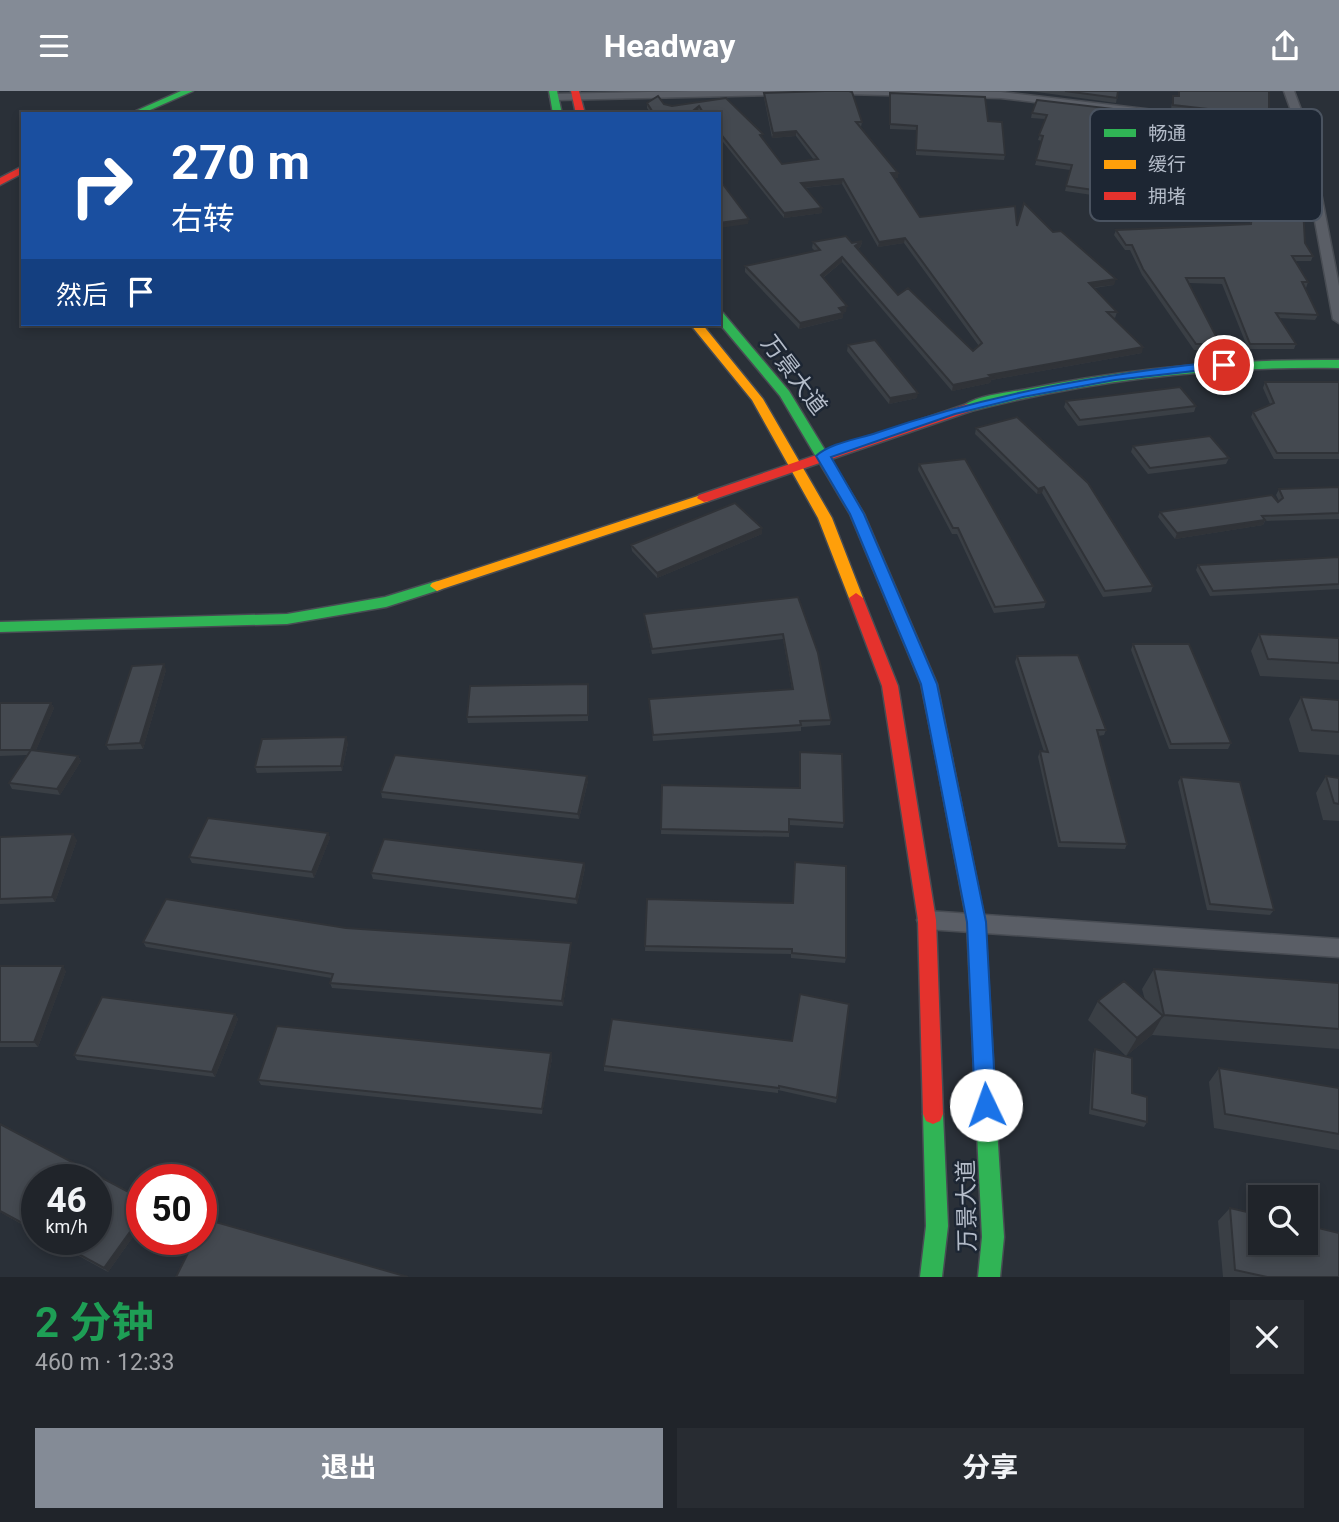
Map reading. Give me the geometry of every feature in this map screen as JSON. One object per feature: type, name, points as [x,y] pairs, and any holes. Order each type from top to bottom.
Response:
[{"type":"main road","points":[[138,112],[189,91]]},
{"type":"main road","points":[[576,93],[581,112]]},
{"type":"main road","points":[[554,94],[558,112]]},
{"type":"main road","points":[[0,182],[21,170]]},
{"type":"main road","name":"万景大道","points":[[721,317],[785,394],[857,514],[929,684],[976,922],[993,1237],[989,1277]]},
{"type":"main road","name":"万景大道","points":[[698,326],[757,399],[825,518],[890,686],[927,920],[937,1226],[932,1277]]},
{"type":"main road","points":[[0,627],[287,619],[355,609],[453,582],[951,411],[1070,384],[1206,366],[1270,362],[1339,365]]},
{"type":"street","points":[[554,94],[822,91]]},
{"type":"street","points":[[845,91],[1001,95],[1119,109]]},
{"type":"street","points":[[1289,91],[1296,109]]},
{"type":"street","points":[[1321,221],[1339,319]]},
{"type":"street","points":[[927,920],[1339,948]]},
{"type":"building","points":[[1065,91],[1118,91],[1117,98]]},
{"type":"building","points":[[1179,91],[1269,91],[1269,109],[1208,109],[1173,105],[1173,96],[1179,96]]},
{"type":"building","points":[[852,92],[862,122],[856,122],[898,173],[891,173],[920,217],[1015,206],[1017,226],[1024,203],[1053,232],[1061,231],[1116,279],[1089,283],[1117,312],[1107,312],[1143,347],[989,375],[992,377],[953,385],[842,257],[821,275],[847,306],[839,308],[843,313],[800,323],[745,266],[820,250],[813,242],[846,236],[852,243],[862,241],[855,246],[898,295],[908,288],[973,351],[982,343],[905,238],[879,242],[843,179],[801,183],[822,208],[784,213],[721,134],[721,112],[703,112],[699,106],[692,112],[653,112],[647,103],[658,96],[664,104],[672,106],[726,98],[763,134],[760,135],[782,164],[818,159],[796,131],[773,133],[764,93]]},
{"type":"building","points":[[890,93],[985,97],[988,121],[1002,122],[1005,155],[916,150],[917,126],[890,124]]},
{"type":"building","points":[[1037,100],[1114,109],[1090,109],[1090,190],[1066,186],[1072,165],[1036,160],[1043,136],[1039,135],[1047,115],[1032,113]]},
{"type":"building","points":[[721,182],[749,219],[721,223]]},
{"type":"building","points":[[1251,221],[1304,221],[1305,243],[1313,256],[1292,256],[1308,282],[1302,282],[1318,315],[1276,313],[1296,344],[1250,344],[1224,278],[1186,278],[1220,344],[1196,344],[1143,269],[1132,245],[1126,245],[1116,230],[1251,224]]},
{"type":"building","points":[[875,340],[918,393],[890,398],[848,345]]},
{"type":"building","points":[[1265,382],[1339,382],[1339,453],[1277,453],[1253,412],[1274,403]]},
{"type":"building","points":[[1180,387],[1196,406],[1080,420],[1066,401]]},
{"type":"building","points":[[1017,417],[1088,483],[1153,586],[1105,591],[1044,487],[1038,489],[976,428]]},
{"type":"building","points":[[1210,436],[1229,458],[1150,468],[1133,446]]},
{"type":"building","points":[[965,459],[1046,602],[995,607],[958,528],[953,528],[919,464]]},
{"type":"building","points":[[1339,487],[1339,513],[1262,516],[1265,520],[1177,533],[1160,512],[1272,495],[1278,502],[1283,498],[1279,489]]},
{"type":"building","points":[[735,503],[762,528],[657,573],[631,545]]},
{"type":"building","points":[[1339,557],[1339,584],[1213,591],[1198,565]]},
{"type":"building","points":[[798,597],[818,653],[831,720],[800,721],[801,725],[653,735],[649,699],[793,689],[783,634],[652,649],[644,614]]},
{"type":"building","points":[[1259,634],[1339,638],[1339,663],[1268,659]]},
{"type":"building","points":[[1133,644],[1189,644],[1231,743],[1171,744]]},
{"type":"building","points":[[1078,655],[1106,730],[1097,730],[1127,844],[1060,842],[1040,751],[1048,752],[1017,656]]},
{"type":"building","points":[[164,664],[140,743],[106,745],[132,666]]},
{"type":"building","points":[[588,684],[588,715],[467,717],[470,686]]},
{"type":"building","points":[[1301,697],[1339,700],[1339,732],[1312,730]]},
{"type":"building","points":[[0,703],[51,703],[31,750],[0,750]]},
{"type":"building","points":[[346,737],[341,766],[255,767],[262,739]]},
{"type":"building","points":[[31,750],[78,756],[57,789],[9,783]]},
{"type":"building","points":[[800,752],[842,754],[844,823],[789,819],[789,832],[661,829],[662,785],[800,788]]},
{"type":"building","points":[[395,755],[587,776],[578,814],[381,792]]},
{"type":"building","points":[[1326,776],[1339,778],[1339,804],[1334,803]]},
{"type":"building","points":[[1181,777],[1240,782],[1274,910],[1210,904]]},
{"type":"building","points":[[208,818],[328,833],[312,872],[189,857]]},
{"type":"building","points":[[73,834],[52,897],[0,899],[0,837]]},
{"type":"building","points":[[384,839],[584,863],[576,899],[371,873]]},
{"type":"building","points":[[795,862],[846,866],[846,958],[792,953],[792,949],[645,946],[647,899],[793,903]]},
{"type":"building","points":[[166,899],[346,928],[571,943],[562,1001],[330,983],[333,974],[143,942]]},
{"type":"building","points":[[0,966],[63,966],[34,1042],[0,1042]]},
{"type":"building","points":[[1154,969],[1339,983],[1339,1029],[1164,1015]]},
{"type":"building","points":[[1124,981],[1163,1016],[1137,1038],[1098,1001]]},
{"type":"building","points":[[800,994],[849,1004],[837,1098],[779,1086],[604,1066],[612,1019],[792,1041]]},
{"type":"building","points":[[102,997],[235,1014],[212,1072],[74,1055]]},
{"type":"building","points":[[277,1026],[551,1053],[542,1109],[258,1080]]},
{"type":"building","points":[[1095,1049],[1132,1058],[1132,1093],[1147,1097],[1147,1122],[1092,1109]]},
{"type":"building","points":[[1219,1068],[1339,1088],[1339,1134],[1225,1114]]},
{"type":"building","points":[[0,1124],[76,1164],[21,1164],[21,1222],[0,1211]]},
{"type":"building","points":[[112,1183],[126,1191],[126,1237],[104,1268],[80,1255],[112,1255]]},
{"type":"building","points":[[1230,1208],[1248,1212],[1248,1255],[1318,1255],[1318,1228],[1339,1233],[1339,1277],[1267,1277],[1235,1270]]},
{"type":"building","points":[[217,1222],[408,1277],[176,1277],[187,1255],[217,1255]]},
{"type":"traffic: fast","points":[[138,112],[189,91]]},
{"type":"traffic: fast","points":[[553,91],[558,112]]},
{"type":"traffic: fast","points":[[721,317],[785,394],[857,514],[929,684],[944,758]]},
{"type":"traffic: fast","points":[[967,408],[1056,387],[1162,371],[1268,364],[1339,364]]},
{"type":"traffic: fast","points":[[0,627],[287,619],[386,602],[437,586]]},
{"type":"traffic: fast","points":[[986,1113],[993,1237],[989,1277]]},
{"type":"traffic: fast","points":[[931,1277],[937,1226],[933,1114]]},
{"type":"traffic: slow","points":[[698,326],[757,399],[825,518],[856,598]]},
{"type":"traffic: slow","points":[[437,586],[704,498]]},
{"type":"traffic: jam","points":[[575,91],[580,112]]},
{"type":"traffic: jam","points":[[0,182],[21,170]]},
{"type":"traffic: jam","points":[[704,498],[967,408]]},
{"type":"traffic: jam","points":[[856,598],[890,686],[927,920],[933,1114]]},
{"type":"traffic: jam","points":[[944,758],[976,922],[986,1113]]},
{"type":"route","points":[[986,1105],[976,922],[929,684],[857,514],[823,456],[981,403],[1070,384],[1161,370],[1224,365]]}]
